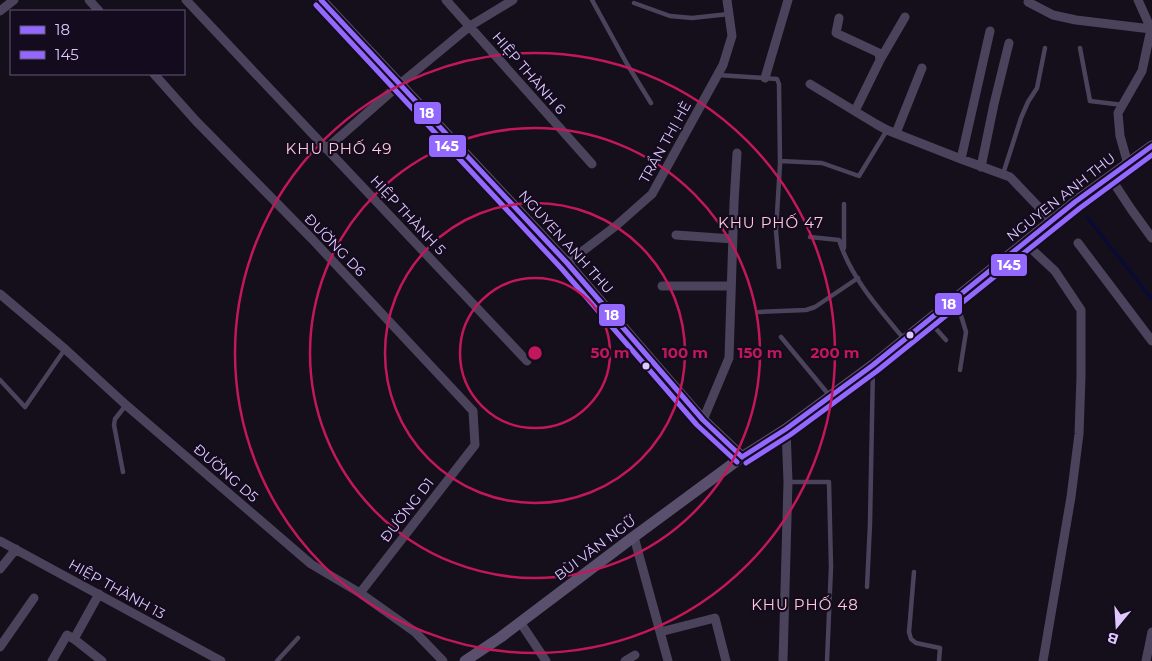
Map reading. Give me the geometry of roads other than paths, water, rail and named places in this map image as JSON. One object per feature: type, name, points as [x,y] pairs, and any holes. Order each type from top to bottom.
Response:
[{"type":"main road","name":"NGUYEN ANH THU","points":[[321,0],[567,263],[704,420],[742,457],[786,429],[873,365],[1075,202],[1152,146]]},
{"type":"main road","name":"BÙI VĂN NGỮ","points":[[465,661],[742,457]]},
{"type":"street","points":[[0,11],[14,0]]},
{"type":"street","points":[[89,0],[98,10]]},
{"type":"street","name":"HIỆP THÀNH 5","points":[[186,0],[528,362]]},
{"type":"street","name":"HIỆP THÀNH 6","points":[[446,0],[592,164]]},
{"type":"street","points":[[326,149],[470,26],[513,0]]},
{"type":"street","name":"TRẦN THỊ HÈ","points":[[567,263],[617,225],[652,194],[723,65],[732,36],[727,0]]},
{"type":"street","points":[[765,78],[788,0]]},
{"type":"street","points":[[1128,164],[1120,136],[1118,113],[1142,71],[1151,29],[1142,1]]},
{"type":"street","points":[[1028,2],[1053,15],[1076,20],[1151,29]]},
{"type":"street","points":[[855,111],[880,60],[906,17]]},
{"type":"street","points":[[839,18],[836,33],[879,53],[880,60]]},
{"type":"street","points":[[961,159],[990,31]]},
{"type":"street","points":[[981,166],[1009,43]]},
{"type":"street","points":[[891,131],[922,68]]},
{"type":"street","name":"ĐƯỜNG D6","points":[[155,75],[196,121],[312,239],[473,411],[475,444]]},
{"type":"street","points":[[810,84],[891,131],[1010,177],[1052,221]]},
{"type":"street","points":[[704,420],[728,358],[737,153]]},
{"type":"street","points":[[1110,177],[1152,238]]},
{"type":"street","points":[[676,236],[733,239]]},
{"type":"street","points":[[1025,243],[1055,271],[1081,310],[1082,377],[1079,434],[1071,497],[1043,661]]},
{"type":"street","points":[[1078,244],[1152,341]]},
{"type":"street","points":[[662,286],[731,286]]},
{"type":"street","name":"ĐƯỜNG D5","points":[[0,294],[311,564],[360,593],[415,632],[443,661]]},
{"type":"street","points":[[783,661],[788,482],[786,429]]},
{"type":"street","name":"ĐƯỜNG D1","points":[[360,593],[475,444]]},
{"type":"street","points":[[634,537],[668,661]]},
{"type":"street","name":"HIỆP THÀNH 13","points":[[0,541],[222,661]]},
{"type":"street","points":[[0,569],[16,549]]},
{"type":"street","points":[[74,639],[99,594]]},
{"type":"street","points":[[0,647],[34,598]]},
{"type":"street","points":[[660,632],[715,618],[726,661]]},
{"type":"street","points":[[520,622],[546,661]]},
{"type":"street","points":[[1146,661],[1152,632]]},
{"type":"street","points":[[52,661],[68,635],[102,661]]},
{"type":"street","points":[[625,661],[635,654]]},
{"type":"lane","points":[[592,0],[651,103]]},
{"type":"lane","points":[[634,3],[670,16],[692,18],[729,14]]},
{"type":"lane","points":[[1002,175],[1021,118],[1037,88],[1045,48]]},
{"type":"lane","points":[[1080,48],[1090,101],[1123,105]]},
{"type":"lane","points":[[718,76],[776,79],[780,84],[780,161],[776,231],[779,267]]},
{"type":"lane","points":[[780,161],[822,163],[859,176],[891,131]]},
{"type":"lane","points":[[844,204],[844,255]]},
{"type":"lane","points":[[810,236],[839,240],[844,255],[869,296],[904,339]]},
{"type":"lane","points":[[759,312],[806,310],[815,307],[858,278]]},
{"type":"lane","points":[[956,298],[966,332],[960,370]]},
{"type":"lane","points":[[928,320],[946,340]]},
{"type":"lane","points":[[781,337],[830,396]]},
{"type":"lane","points":[[0,380],[25,406],[65,349]]},
{"type":"lane","points":[[867,587],[873,365]]},
{"type":"lane","points":[[123,472],[114,425],[126,405]]},
{"type":"lane","points":[[788,482],[829,482],[831,567],[827,661]]},
{"type":"lane","points":[[914,572],[909,632],[911,639],[916,643],[940,648],[939,661]]},
{"type":"lane","points":[[278,661],[298,638]]},
{"type":"waterway","points":[[1087,217],[1152,299]]},
{"type":"district","name":"KHU PHỐ 49","points":[[339,148]]},
{"type":"district","name":"KHU PHỐ 47","points":[[771,222]]},
{"type":"district","name":"KHU PHỐ 48","points":[[805,604]]}]
